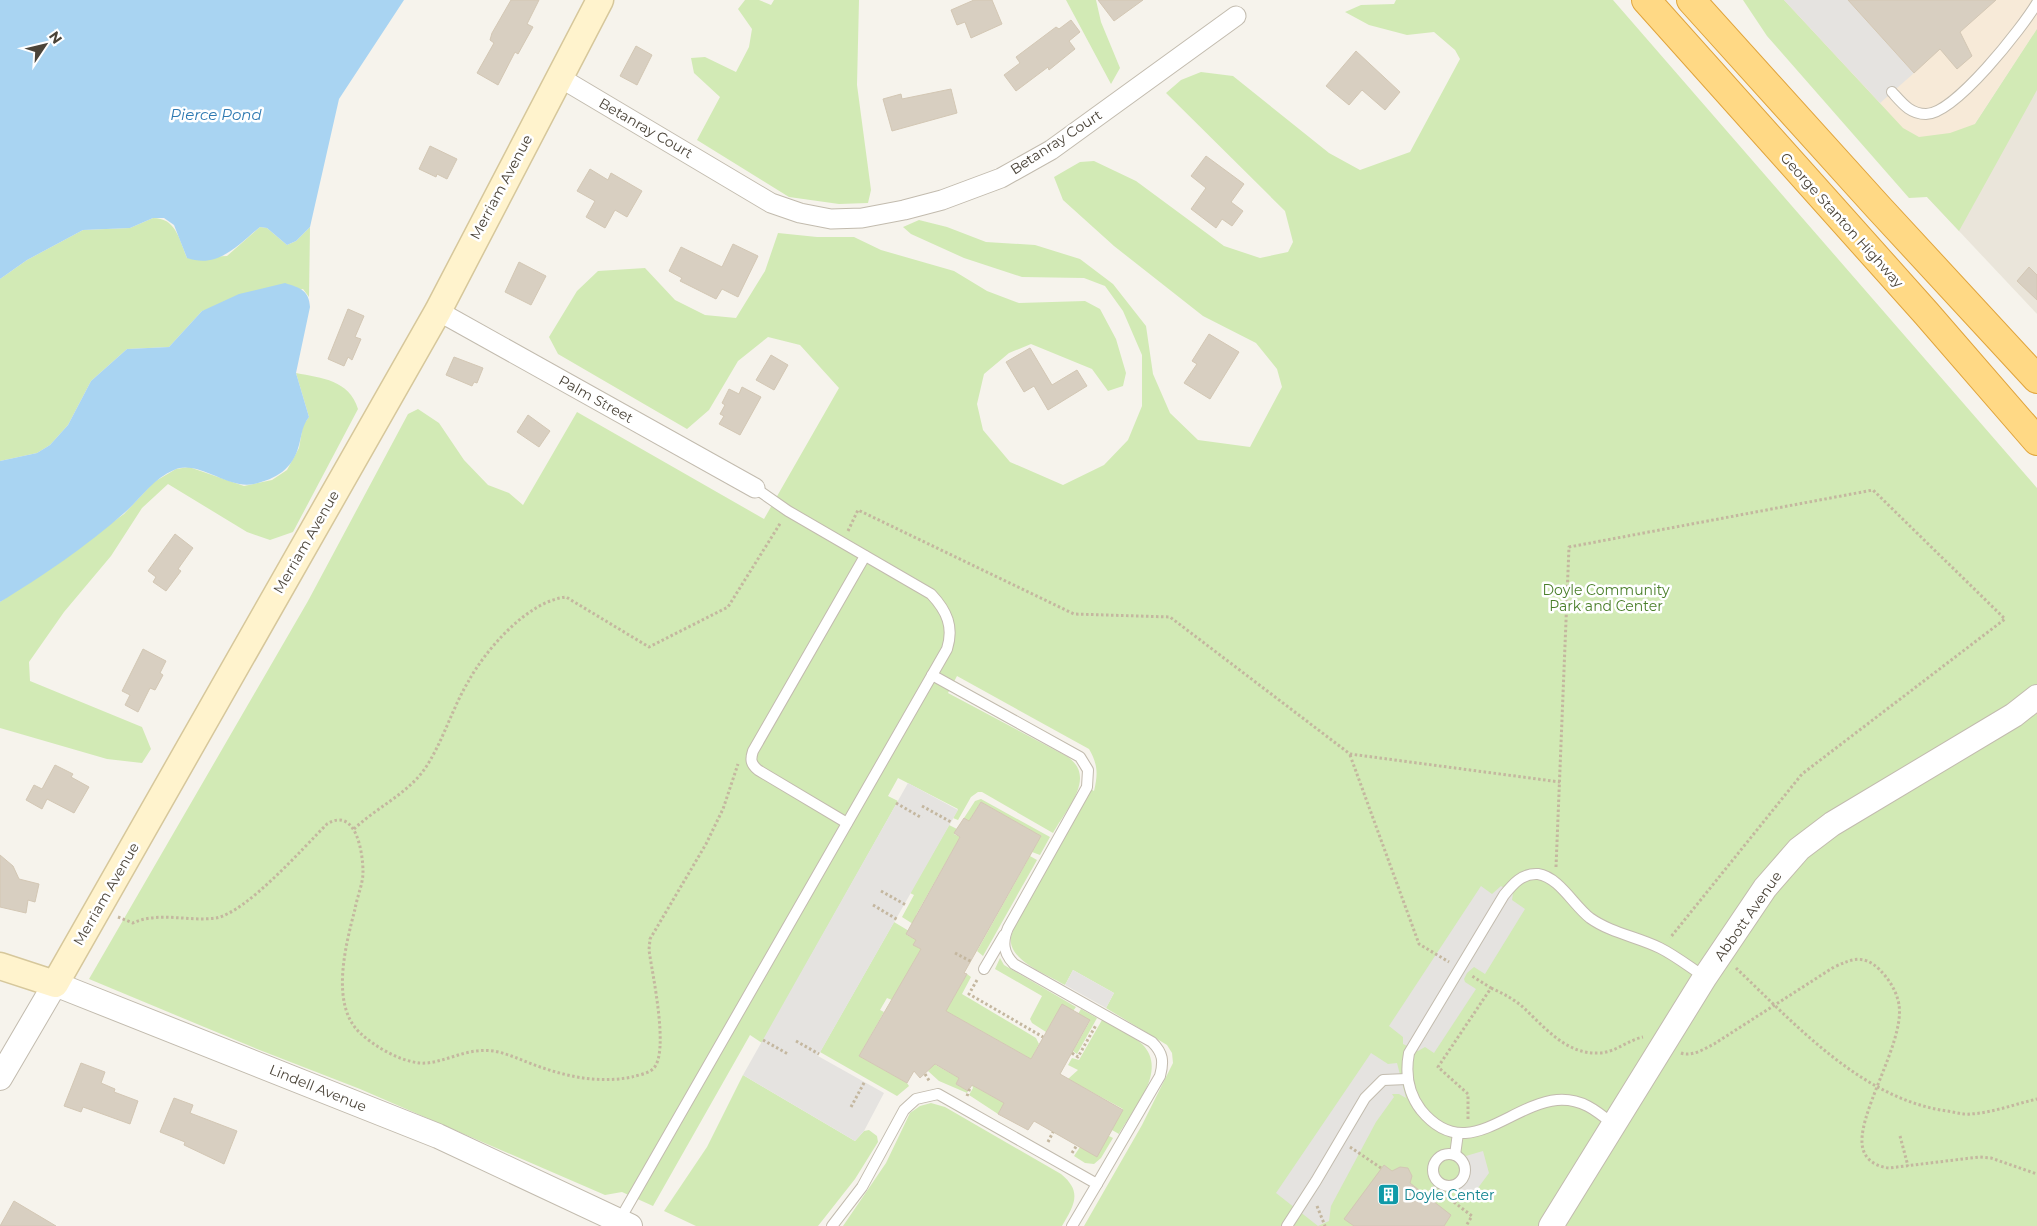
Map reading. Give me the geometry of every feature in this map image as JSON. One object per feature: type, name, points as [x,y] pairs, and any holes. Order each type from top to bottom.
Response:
[{"type":"highway","name":"George Stanton Highway","points":[[1646,0],[2037,440]]},
{"type":"highway","points":[[1691,0],[2037,379]]},
{"type":"main road","name":"Merriam Avenue","points":[[55,984],[438,311],[600,0]]},
{"type":"main road","name":"Lindell Avenue","points":[[0,966],[55,984]]},
{"type":"street","name":"Betanray Court","points":[[559,77],[771,203],[800,213],[832,218],[862,218],[942,200],[1002,178],[1050,150],[1236,16]]},
{"type":"street","name":"Palm Street","points":[[438,311],[754,488]]},
{"type":"street","name":"Abbott Avenue","points":[[1551,1226],[1705,977],[1765,888],[1799,849],[1832,824],[2014,715],[2037,696]]},
{"type":"street","name":"Merriam Avenue","points":[[0,1078],[55,984]]},
{"type":"street","name":"Lindell Avenue","points":[[55,984],[438,1136],[622,1224]]},
{"type":"lane","points":[[1892,92],[1909,110],[1925,114],[1934,113],[1976,80],[2023,26],[2037,3]]},
{"type":"lane","points":[[622,1224],[847,823],[932,676],[951,638],[950,626],[946,615],[931,594],[754,488]]},
{"type":"lane","points":[[847,823],[758,770],[753,766],[751,756],[865,556]]},
{"type":"lane","points":[[932,676],[1080,757],[1088,770],[1087,788],[984,969]]},
{"type":"lane","points":[[1614,1125],[1583,1103],[1556,1100],[1541,1103],[1478,1132],[1458,1133],[1443,1128],[1427,1118],[1410,1093],[1407,1079],[1409,1053],[1513,884],[1530,875],[1540,874],[1556,883],[1590,918],[1606,927],[1661,949],[1705,977]]},
{"type":"lane","points":[[1008,928],[1005,935],[1004,949],[1014,964],[1152,1042],[1162,1053],[1164,1064],[1160,1076],[1072,1226]]},
{"type":"lane","points":[[1287,1226],[1365,1098],[1378,1083],[1392,1079],[1407,1079]]},
{"type":"lane","points":[[832,1226],[862,1187],[899,1117],[910,1103],[925,1096],[938,1094],[1096,1184]]},
{"type":"lane","points":[[1455,1155],[1458,1133]]},
{"type":"path","points":[[1556,883],[1569,546],[1873,490],[2005,619],[1802,774],[1661,949]]},
{"type":"path","points":[[354,829],[387,801],[404,792],[426,768],[468,681],[509,629],[529,613],[554,598],[566,597],[578,602],[649,647],[728,607],[788,510]]},
{"type":"path","points":[[843,542],[858,510],[1074,614],[1170,617],[1350,754],[1560,782]]},
{"type":"path","points":[[1350,754],[1419,944],[1491,988],[1511,997],[1556,1039],[1591,1054],[1602,1053],[1635,1038],[1649,1036]]},
{"type":"path","points":[[118,917],[133,923],[150,917],[202,920],[219,917],[244,904],[333,821],[345,821],[354,829],[363,874],[350,928],[342,980],[343,1004],[348,1017],[369,1041],[405,1060],[420,1063],[464,1052],[492,1051],[572,1077],[598,1080],[624,1078],[652,1069],[659,1056],[661,1044],[649,950],[650,939],[706,844],[723,810],[736,767],[751,756]]},
{"type":"path","points":[[896,804],[922,818]]},
{"type":"path","points":[[922,806],[951,822]]},
{"type":"path","points":[[881,891],[906,905]]},
{"type":"path","points":[[873,905],[898,920]]},
{"type":"path","points":[[956,953],[984,969],[970,994],[1043,1037]]},
{"type":"path","points":[[1721,954],[1799,1028],[1850,1070],[1878,1086],[1927,1108],[1969,1114],[2037,1099]]},
{"type":"path","points":[[1676,1052],[1686,1055],[1698,1052],[1714,1044],[1774,1004],[1853,958],[1864,959],[1874,964],[1885,974],[1895,991],[1899,1005],[1894,1035],[1864,1126],[1862,1148],[1871,1161],[1882,1167],[1908,1166],[1979,1156],[1992,1158],[2037,1174]]},
{"type":"path","points":[[1467,1124],[1470,1110],[1468,1094],[1438,1067],[1491,988]]},
{"type":"path","points":[[1072,1053],[1078,1057],[1103,1014]]},
{"type":"path","points":[[763,1040],[788,1054]]},
{"type":"path","points":[[796,1041],[819,1054]]},
{"type":"path","points":[[851,1107],[866,1081]]},
{"type":"path","points":[[1900,1136],[1908,1166]]},
{"type":"path","points":[[1340,1140],[1381,1168]]},
{"type":"path","points":[[1427,1196],[1434,1188]]},
{"type":"path","points":[[1310,1190],[1325,1226]]},
{"type":"path","points":[[1446,1196],[1472,1216],[1466,1226]]},
{"type":"shaded area","points":[[1757,0],[2037,0],[2037,29],[1927,197]]},
{"type":"shaded area","points":[[1784,0],[1848,0],[1914,73],[1880,103]]},
{"type":"shaded area","points":[[2037,29],[2037,314],[1927,197]]},
{"type":"shaded area","points":[[908,783],[958,810],[818,1056],[884,1093],[864,1131],[855,1141],[743,1075]]},
{"type":"shaded area","points":[[1481,886],[1492,894],[1501,886],[1513,893],[1512,900],[1525,909],[1485,974],[1474,967],[1467,973],[1464,979],[1465,982],[1476,989],[1434,1053],[1425,1047],[1418,1051],[1403,1044],[1403,1037],[1389,1026]]},
{"type":"shaded area","points":[[1073,970],[1114,993],[1106,1008],[1065,985]]},
{"type":"shaded area","points":[[1371,1053],[1388,1064],[1397,1063],[1406,1098],[1399,1094],[1392,1094],[1394,1097],[1376,1122],[1331,1206],[1329,1221],[1318,1226],[1276,1193]]},
{"type":"shaded area","points":[[1483,1151],[1489,1173],[1475,1192],[1464,1199],[1456,1184],[1464,1172],[1459,1158]]},
{"type":"green space","points":[[745,0],[759,0],[771,5],[774,0],[859,0],[857,85],[871,190],[868,203],[839,204],[789,197],[697,140],[720,97],[694,73],[691,58],[705,57],[736,72],[749,47],[752,29],[738,9]]},
{"type":"green space","points":[[1066,0],[1096,0],[1101,22],[1120,68],[1111,84]]},
{"type":"green space","name":"Doyle Community Park and Center","points":[[1396,0],[1613,0],[2037,488],[2037,1226],[1084,1226],[1142,1125],[1173,1063],[1172,1053],[1167,1045],[1106,1008],[1114,993],[1073,970],[1065,985],[1027,964],[1013,949],[1011,941],[1013,931],[1008,928],[1087,787],[1094,791],[1097,775],[1096,765],[1089,749],[957,676],[948,693],[1068,757],[1076,765],[1080,774],[1079,784],[1071,804],[1053,833],[982,792],[978,792],[971,797],[958,820],[953,818],[958,809],[898,778],[888,796],[898,801],[762,1043],[750,1035],[653,1206],[622,1192],[605,1195],[360,1089],[257,1049],[89,979],[308,601],[408,414],[418,409],[439,423],[464,460],[488,485],[509,493],[523,505],[577,412],[764,519],[839,388],[800,345],[768,337],[738,361],[709,410],[687,429],[558,354],[549,337],[577,291],[598,271],[645,268],[675,300],[705,315],[736,318],[765,271],[778,233],[817,237],[854,237],[881,250],[954,271],[987,291],[1019,303],[1085,301],[1100,309],[1116,339],[1126,373],[1123,386],[1108,391],[1092,369],[1031,344],[1009,353],[984,374],[977,404],[983,430],[1010,462],[1063,485],[1104,465],[1128,440],[1142,406],[1142,355],[1123,311],[1105,286],[1084,278],[1022,277],[964,258],[911,234],[903,227],[919,220],[947,227],[986,242],[1035,245],[1080,259],[1113,284],[1146,326],[1153,374],[1170,413],[1198,440],[1250,447],[1282,387],[1277,369],[1256,343],[1203,316],[1114,246],[1063,200],[1054,177],[1080,162],[1094,161],[1136,181],[1224,246],[1260,258],[1288,252],[1293,242],[1285,211],[1166,93],[1181,80],[1201,72],[1233,76],[1329,153],[1360,170],[1410,152],[1460,59],[1455,50],[1434,32],[1407,35],[1369,25],[1345,12],[1361,5],[1394,4]]},
{"type":"green space","points":[[1743,0],[1784,0],[1903,128],[1919,137],[1950,133],[1975,124],[2037,29],[2037,90],[1959,231],[1927,197],[1909,198],[1767,36]]},
{"type":"green space","points":[[153,218],[161,219],[172,226],[179,237],[187,258],[227,256],[260,227],[267,228],[287,245],[296,241],[310,227],[309,297],[303,289],[202,311],[169,347],[127,349],[91,381],[68,425],[50,445],[37,453],[0,461],[0,279],[27,260],[83,230],[130,228]]},
{"type":"green space","points":[[296,373],[325,379],[341,386],[354,399],[358,409],[293,532],[270,540],[247,532],[168,484],[142,508],[111,556],[64,612],[29,662],[30,681],[142,727],[151,749],[142,763],[107,759],[0,728],[0,602],[124,514],[154,482],[176,469],[189,467],[244,486],[272,480],[287,470],[299,448],[303,425],[309,417]]},
{"type":"green space","points":[[981,799],[1050,837],[1040,855],[1032,852],[1041,836],[981,802],[969,821],[964,818],[975,801]]},
{"type":"green space","points":[[949,825],[957,829],[954,834],[960,837],[916,915],[926,921],[913,924],[902,917],[914,895],[910,893]]},
{"type":"green space","points":[[1030,856],[1037,860],[983,956],[977,951]]},
{"type":"green space","points":[[894,922],[909,931],[907,935],[916,940],[914,945],[921,949],[892,1000],[887,998],[880,1010],[884,1012],[859,1056],[907,1083],[909,1086],[897,1096],[820,1052]]},
{"type":"green space","points":[[1000,958],[1004,965],[1076,1007],[1073,1011],[1062,1005],[1046,1032],[1032,1023],[1030,1019],[1042,996],[995,969]]},
{"type":"green space","points":[[967,974],[971,977],[962,994],[1036,1038],[1039,1044],[1031,1059],[946,1011]]},
{"type":"green space","points":[[1081,1009],[1097,1018],[1077,1054],[1073,1051],[1090,1021],[1078,1014]]},
{"type":"green space","points":[[1102,1020],[1138,1040],[1149,1055],[1152,1066],[1146,1090],[1119,1134],[1112,1130],[1123,1109],[1068,1079],[1078,1070],[1068,1065],[1072,1058],[1079,1060]]},
{"type":"green space","points":[[934,1064],[959,1078],[956,1084],[968,1091],[967,1093],[939,1081],[928,1071]]},
{"type":"green space","points":[[743,1075],[855,1141],[864,1131],[869,1130],[877,1136],[878,1142],[855,1179],[818,1226],[696,1226],[664,1211],[707,1147]]},
{"type":"green space","points":[[972,1085],[1004,1103],[998,1114],[969,1095],[973,1088]]},
{"type":"green space","points":[[931,1103],[945,1107],[1061,1174],[1068,1181],[1074,1193],[1073,1205],[1062,1226],[843,1226],[886,1163],[910,1113],[920,1106]]},
{"type":"green space","points":[[1109,1136],[1113,1138],[1101,1158],[1094,1164],[1085,1163],[1074,1156],[1080,1147]]},
{"type":"water","name":"Pierce Pond","points":[[0,0],[404,0],[339,99],[310,227],[296,241],[287,245],[267,228],[260,227],[235,248],[218,258],[198,261],[187,258],[174,225],[164,218],[153,218],[130,228],[83,230],[27,260],[0,279]]},
{"type":"water","points":[[285,283],[303,290],[308,297],[310,307],[296,373],[309,417],[293,461],[288,467],[283,472],[269,479],[244,485],[193,468],[174,470],[159,479],[123,514],[79,549],[0,602],[0,461],[37,453],[50,445],[68,425],[91,381],[127,349],[169,347],[202,311],[239,294]]},
{"type":"building","points":[[511,0],[539,0],[527,24],[533,27],[518,54],[515,52],[498,85],[477,73],[494,43],[490,40],[492,33]]},
{"type":"building","points":[[974,0],[992,0],[1002,24],[971,38],[965,22],[957,25],[951,10]]},
{"type":"building","points":[[1098,0],[1143,0],[1114,21]]},
{"type":"building","points":[[1848,0],[1996,0],[1960,32],[1972,56],[1957,69],[1940,49],[1914,73]]},
{"type":"building","points":[[1071,20],[1080,32],[1069,41],[1075,49],[1049,70],[1048,67],[1016,91],[1004,75],[1020,63],[1016,57],[1056,27],[1059,29]]},
{"type":"building","points":[[636,46],[652,55],[637,85],[620,76]]},
{"type":"building","points":[[1356,51],[1400,92],[1385,110],[1362,90],[1349,105],[1326,86]]},
{"type":"building","points":[[951,89],[957,113],[892,131],[883,99],[901,94],[902,99]]},
{"type":"building","points":[[430,146],[457,159],[447,179],[437,174],[436,177],[419,169]]},
{"type":"building","points":[[1206,156],[1244,184],[1231,202],[1243,211],[1232,226],[1222,219],[1216,228],[1191,209],[1206,188],[1191,176]]},
{"type":"building","points":[[590,169],[608,180],[611,173],[642,191],[627,217],[615,210],[605,228],[586,217],[595,201],[577,191]]},
{"type":"building","points":[[733,244],[758,256],[738,297],[722,289],[716,299],[680,281],[682,278],[669,271],[681,247],[722,267]]},
{"type":"building","points":[[519,262],[546,276],[531,305],[505,292]]},
{"type":"building","points":[[2029,267],[2037,275],[2037,300],[2017,281]]},
{"type":"building","points":[[348,309],[364,316],[355,337],[361,339],[352,360],[348,357],[344,366],[328,359]]},
{"type":"building","points":[[1209,334],[1239,352],[1210,399],[1184,383],[1197,364],[1192,361]]},
{"type":"building","points":[[1030,348],[1052,385],[1077,370],[1087,386],[1048,410],[1034,386],[1024,392],[1006,362]]},
{"type":"building","points":[[771,355],[788,365],[774,390],[756,380]]},
{"type":"building","points":[[454,357],[483,368],[477,383],[474,382],[472,386],[446,375]]},
{"type":"building","points":[[742,387],[761,397],[740,435],[719,424],[724,416],[720,414],[725,405],[722,403],[729,389],[739,394]]},
{"type":"building","points":[[528,415],[550,431],[539,447],[517,432]]},
{"type":"building","points":[[175,534],[193,548],[178,569],[181,571],[166,591],[153,582],[156,577],[148,571]]},
{"type":"building","points":[[143,649],[166,661],[160,673],[163,675],[155,690],[150,688],[138,712],[125,705],[130,695],[122,691]]},
{"type":"building","points":[[55,765],[73,774],[71,777],[89,787],[74,813],[47,799],[42,809],[26,800],[34,785],[42,789]]},
{"type":"building","points":[[981,802],[1041,836],[964,973],[967,974],[946,1011],[1031,1059],[1062,1004],[1090,1020],[1060,1074],[1123,1110],[1097,1157],[1034,1121],[1028,1130],[998,1114],[1004,1103],[972,1085],[968,1091],[956,1084],[959,1078],[935,1064],[920,1078],[914,1071],[907,1083],[859,1056],[921,949],[913,945],[916,940],[906,934],[960,837],[954,833],[964,818],[969,821]]},
{"type":"building","points":[[0,855],[13,866],[19,879],[39,884],[35,902],[28,900],[26,913],[0,907]]},
{"type":"building","points":[[81,1063],[105,1072],[101,1083],[115,1089],[114,1092],[138,1101],[130,1124],[83,1107],[81,1112],[64,1106]]},
{"type":"building","points":[[174,1098],[193,1105],[190,1113],[237,1131],[224,1164],[184,1145],[185,1142],[160,1132]]},
{"type":"building","name":"Doyle Center","points":[[1384,1165],[1392,1171],[1400,1167],[1408,1168],[1412,1176],[1410,1183],[1451,1215],[1444,1226],[1354,1226],[1344,1219]]},
{"type":"building","points":[[14,1201],[56,1226],[0,1226]]},
{"type":"place","name":"Doyle Center","points":[[1388,1195]]}]
